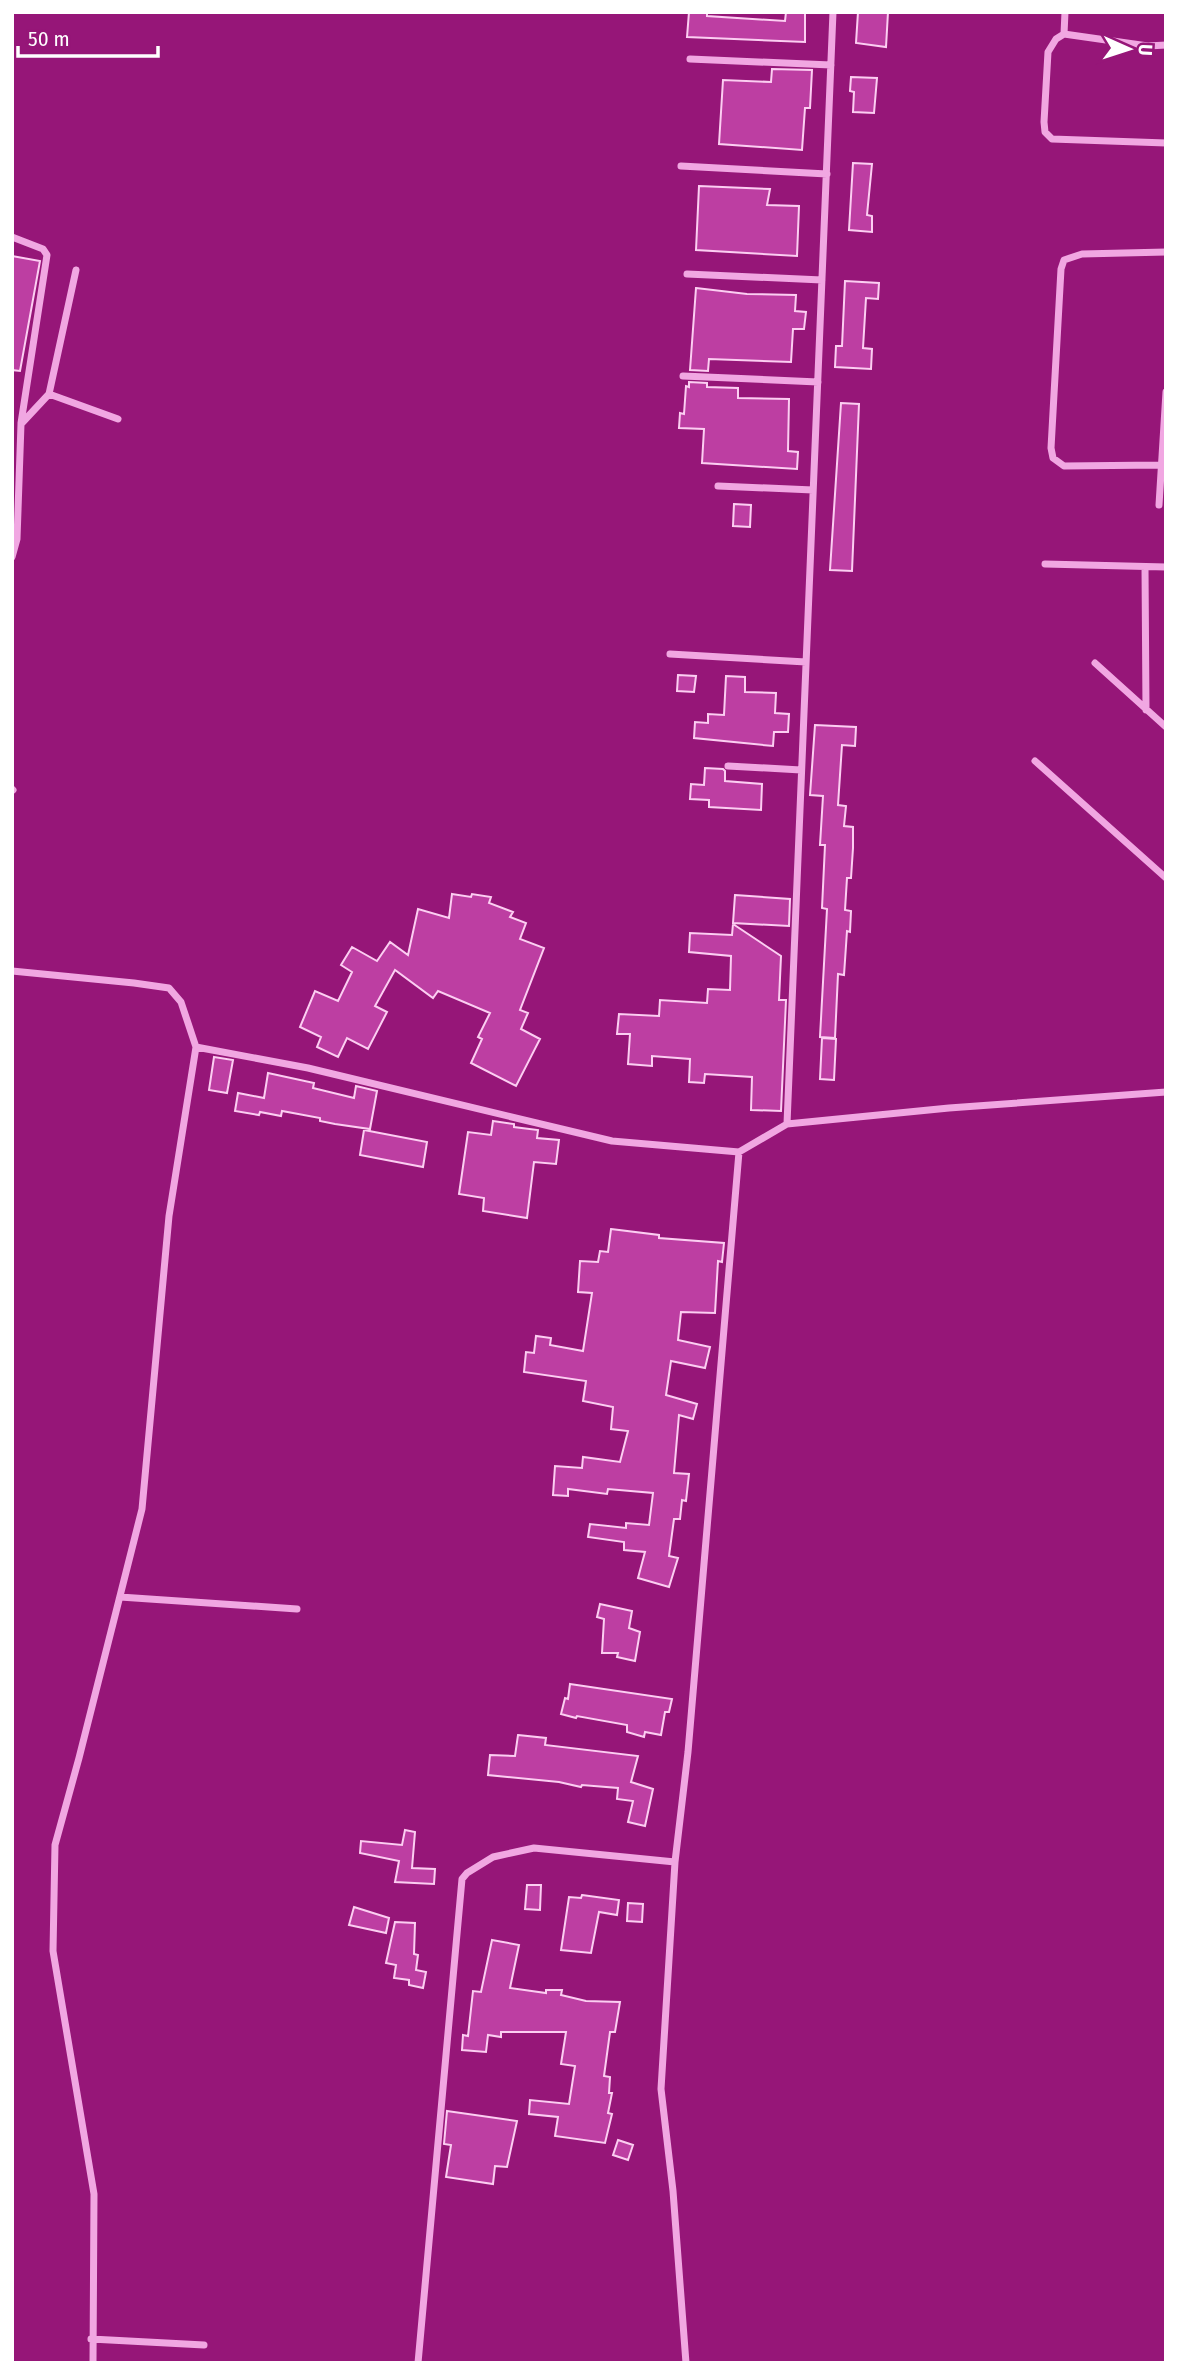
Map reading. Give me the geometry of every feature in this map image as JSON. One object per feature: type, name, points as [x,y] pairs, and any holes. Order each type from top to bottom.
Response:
[{"type":"street","points":[[787,1124],[833,12]]},
{"type":"street","points":[[1064,34],[1065,12]]},
{"type":"street","points":[[1166,45],[1148,46],[1064,34],[1056,39],[1048,52],[1044,108],[1045,132],[1052,139],[1166,143]]},
{"type":"street","points":[[690,59],[831,65]]},
{"type":"street","points":[[681,166],[827,174]]},
{"type":"street","points":[[12,558],[17,539],[21,424],[47,255],[43,248],[14,237]]},
{"type":"street","points":[[1160,465],[1064,466],[1053,458],[1051,448],[1061,270],[1064,260],[1082,254],[1166,252]]},
{"type":"street","points":[[21,424],[49,394],[75,270]]},
{"type":"street","points":[[687,274],[822,280]]},
{"type":"street","points":[[683,376],[818,382]]},
{"type":"street","points":[[1158,505],[1166,392]]},
{"type":"street","points":[[49,394],[118,419]]},
{"type":"street","points":[[718,486],[813,490]]},
{"type":"street","points":[[1045,564],[1166,567]]},
{"type":"street","points":[[1145,567],[1146,710]]},
{"type":"street","points":[[670,654],[806,662]]},
{"type":"street","points":[[1095,663],[1166,727]]},
{"type":"street","points":[[1035,761],[1166,878]]},
{"type":"street","points":[[728,766],[802,770]]},
{"type":"street","points":[[12,971],[169,988],[181,1002],[196,1047],[169,1216],[142,1509],[55,1845],[53,1951],[94,2193],[91,2339],[93,2363]]},
{"type":"street","points":[[196,1047],[308,1068],[612,1142],[739,1152],[787,1124],[949,1108],[1166,1092]]},
{"type":"street","points":[[686,2363],[673,2192],[661,2089],[675,1862],[689,1739],[739,1152]]},
{"type":"street","points":[[120,1597],[297,1609]]},
{"type":"street","points":[[418,2363],[462,1879],[493,1857],[534,1848],[675,1862]]},
{"type":"street","points":[[91,2339],[204,2345]]},
{"type":"building","points":[[689,12],[707,12],[707,16],[785,21],[786,12],[805,12],[805,42],[687,37]]},
{"type":"building","points":[[858,12],[888,12],[886,47],[856,43]]},
{"type":"building","points":[[772,69],[812,70],[810,108],[805,108],[802,150],[719,144],[723,80],[771,82]]},
{"type":"building","points":[[851,77],[877,78],[874,113],[853,112],[854,92],[850,91]]},
{"type":"building","points":[[853,163],[872,164],[867,215],[872,216],[872,232],[849,230]]},
{"type":"building","points":[[699,186],[770,189],[767,205],[799,206],[797,256],[696,250]]},
{"type":"building","points":[[12,256],[40,261],[20,371],[12,370]]},
{"type":"building","points":[[845,281],[879,283],[878,299],[866,298],[863,348],[872,349],[871,369],[835,367],[836,346],[842,346]]},
{"type":"building","points":[[696,288],[747,294],[796,295],[795,311],[806,312],[804,329],[793,329],[791,362],[709,359],[708,371],[690,370]]},
{"type":"building","points":[[689,382],[707,383],[707,387],[738,388],[738,398],[789,399],[788,451],[798,452],[797,469],[702,463],[704,429],[679,428],[680,413],[684,414],[686,386],[689,387]]},
{"type":"building","points":[[841,403],[859,404],[852,571],[830,570]]},
{"type":"building","points":[[734,504],[751,505],[750,527],[733,526]]},
{"type":"building","points":[[678,675],[696,676],[694,692],[677,691]]},
{"type":"building","points":[[726,676],[745,677],[745,692],[776,693],[775,713],[789,714],[788,732],[774,732],[773,746],[694,738],[695,722],[708,723],[708,714],[724,715]]},
{"type":"building","points":[[815,725],[856,727],[855,746],[842,745],[838,805],[846,806],[844,826],[853,827],[853,848],[851,878],[847,878],[845,910],[851,911],[850,932],[847,931],[844,975],[838,974],[835,1038],[820,1037],[827,909],[822,908],[825,845],[820,845],[823,796],[810,795]]},
{"type":"building","points":[[705,768],[723,769],[725,781],[762,784],[761,810],[709,807],[709,800],[690,799],[691,784],[704,785]]},
{"type":"building","points":[[452,894],[491,897],[489,903],[513,912],[510,917],[526,923],[520,939],[544,948],[520,1010],[528,1013],[521,1029],[540,1039],[516,1086],[471,1063],[482,1039],[478,1037],[490,1013],[438,991],[433,998],[395,970],[375,1006],[387,1012],[368,1049],[347,1038],[338,1057],[317,1047],[321,1037],[300,1027],[315,991],[338,1001],[352,972],[341,965],[352,947],[377,961],[390,942],[408,955],[418,909],[449,918]]},
{"type":"building","points":[[735,895],[790,899],[789,926],[733,923]]},
{"type":"building","points":[[733,924],[781,956],[779,1000],[786,1000],[781,1111],[751,1110],[752,1077],[705,1074],[704,1083],[689,1082],[690,1059],[652,1056],[652,1066],[628,1064],[630,1034],[617,1034],[619,1014],[659,1016],[660,1000],[707,1003],[708,989],[730,990],[731,956],[689,952],[690,933],[732,935]]},
{"type":"building","points":[[822,1038],[836,1039],[834,1080],[820,1079]]},
{"type":"building","points":[[214,1057],[233,1060],[227,1093],[209,1090]]},
{"type":"building","points":[[268,1073],[314,1083],[313,1088],[354,1098],[356,1086],[377,1091],[370,1129],[320,1121],[320,1118],[282,1111],[281,1116],[235,1111],[238,1093],[264,1098]]},
{"type":"building","points":[[493,1121],[538,1130],[537,1138],[559,1140],[556,1164],[534,1162],[527,1218],[483,1211],[484,1198],[459,1194],[468,1132],[491,1135]]},
{"type":"building","points":[[364,1130],[427,1142],[423,1167],[360,1155]]},
{"type":"building","points":[[611,1229],[659,1235],[659,1238],[724,1243],[722,1262],[718,1261],[715,1313],[681,1312],[678,1340],[710,1347],[705,1368],[671,1361],[666,1395],[697,1404],[693,1419],[679,1415],[674,1473],[689,1474],[686,1501],[682,1500],[680,1519],[674,1519],[669,1556],[678,1558],[669,1587],[638,1578],[645,1552],[624,1550],[624,1542],[588,1537],[590,1524],[626,1528],[626,1523],[649,1525],[653,1493],[608,1489],[607,1494],[568,1489],[568,1496],[553,1495],[555,1466],[582,1468],[583,1457],[620,1462],[628,1431],[611,1429],[613,1407],[583,1401],[586,1381],[524,1372],[526,1352],[534,1353],[536,1336],[551,1338],[550,1345],[583,1351],[592,1293],[578,1292],[580,1261],[598,1262],[600,1251],[608,1252]]},
{"type":"building","points":[[600,1604],[632,1611],[629,1628],[640,1632],[635,1661],[617,1657],[618,1653],[602,1653],[604,1619],[597,1617]]},
{"type":"building","points":[[570,1684],[672,1699],[669,1712],[665,1712],[661,1735],[645,1732],[644,1737],[627,1732],[627,1725],[561,1714],[565,1698],[568,1699]]},
{"type":"building","points":[[518,1735],[546,1738],[545,1745],[638,1756],[631,1782],[653,1789],[645,1826],[628,1822],[633,1801],[617,1799],[618,1788],[581,1787],[559,1782],[488,1775],[490,1755],[515,1756]]},
{"type":"building","points":[[405,1830],[415,1832],[412,1868],[435,1869],[434,1884],[395,1882],[399,1861],[360,1853],[361,1841],[402,1845]]},
{"type":"building","points":[[527,1885],[541,1885],[540,1910],[525,1909]]},
{"type":"building","points":[[582,1895],[619,1900],[617,1915],[599,1912],[591,1953],[561,1950],[569,1897],[581,1898]]},
{"type":"building","points":[[628,1903],[643,1904],[642,1922],[627,1921]]},
{"type":"building","points":[[354,1907],[389,1918],[386,1933],[349,1925]]},
{"type":"building","points":[[395,1922],[415,1923],[414,1954],[418,1955],[416,1970],[426,1972],[423,1988],[409,1985],[409,1980],[394,1978],[396,1965],[386,1963]]},
{"type":"building","points":[[492,1940],[519,1945],[510,1988],[546,1993],[546,1990],[562,1990],[561,1995],[586,2001],[620,2002],[615,2032],[610,2032],[604,2076],[610,2077],[609,2093],[612,2093],[608,2113],[612,2114],[605,2143],[555,2136],[558,2117],[529,2114],[530,2100],[569,2104],[575,2066],[561,2064],[566,2032],[501,2032],[501,2037],[488,2035],[486,2052],[462,2050],[463,2035],[468,2036],[473,1991],[481,1992]]},
{"type":"building","points":[[447,2111],[517,2121],[507,2167],[495,2166],[493,2184],[446,2177],[451,2145],[444,2144]]},
{"type":"building","points":[[618,2140],[633,2145],[628,2160],[613,2155]]}]
